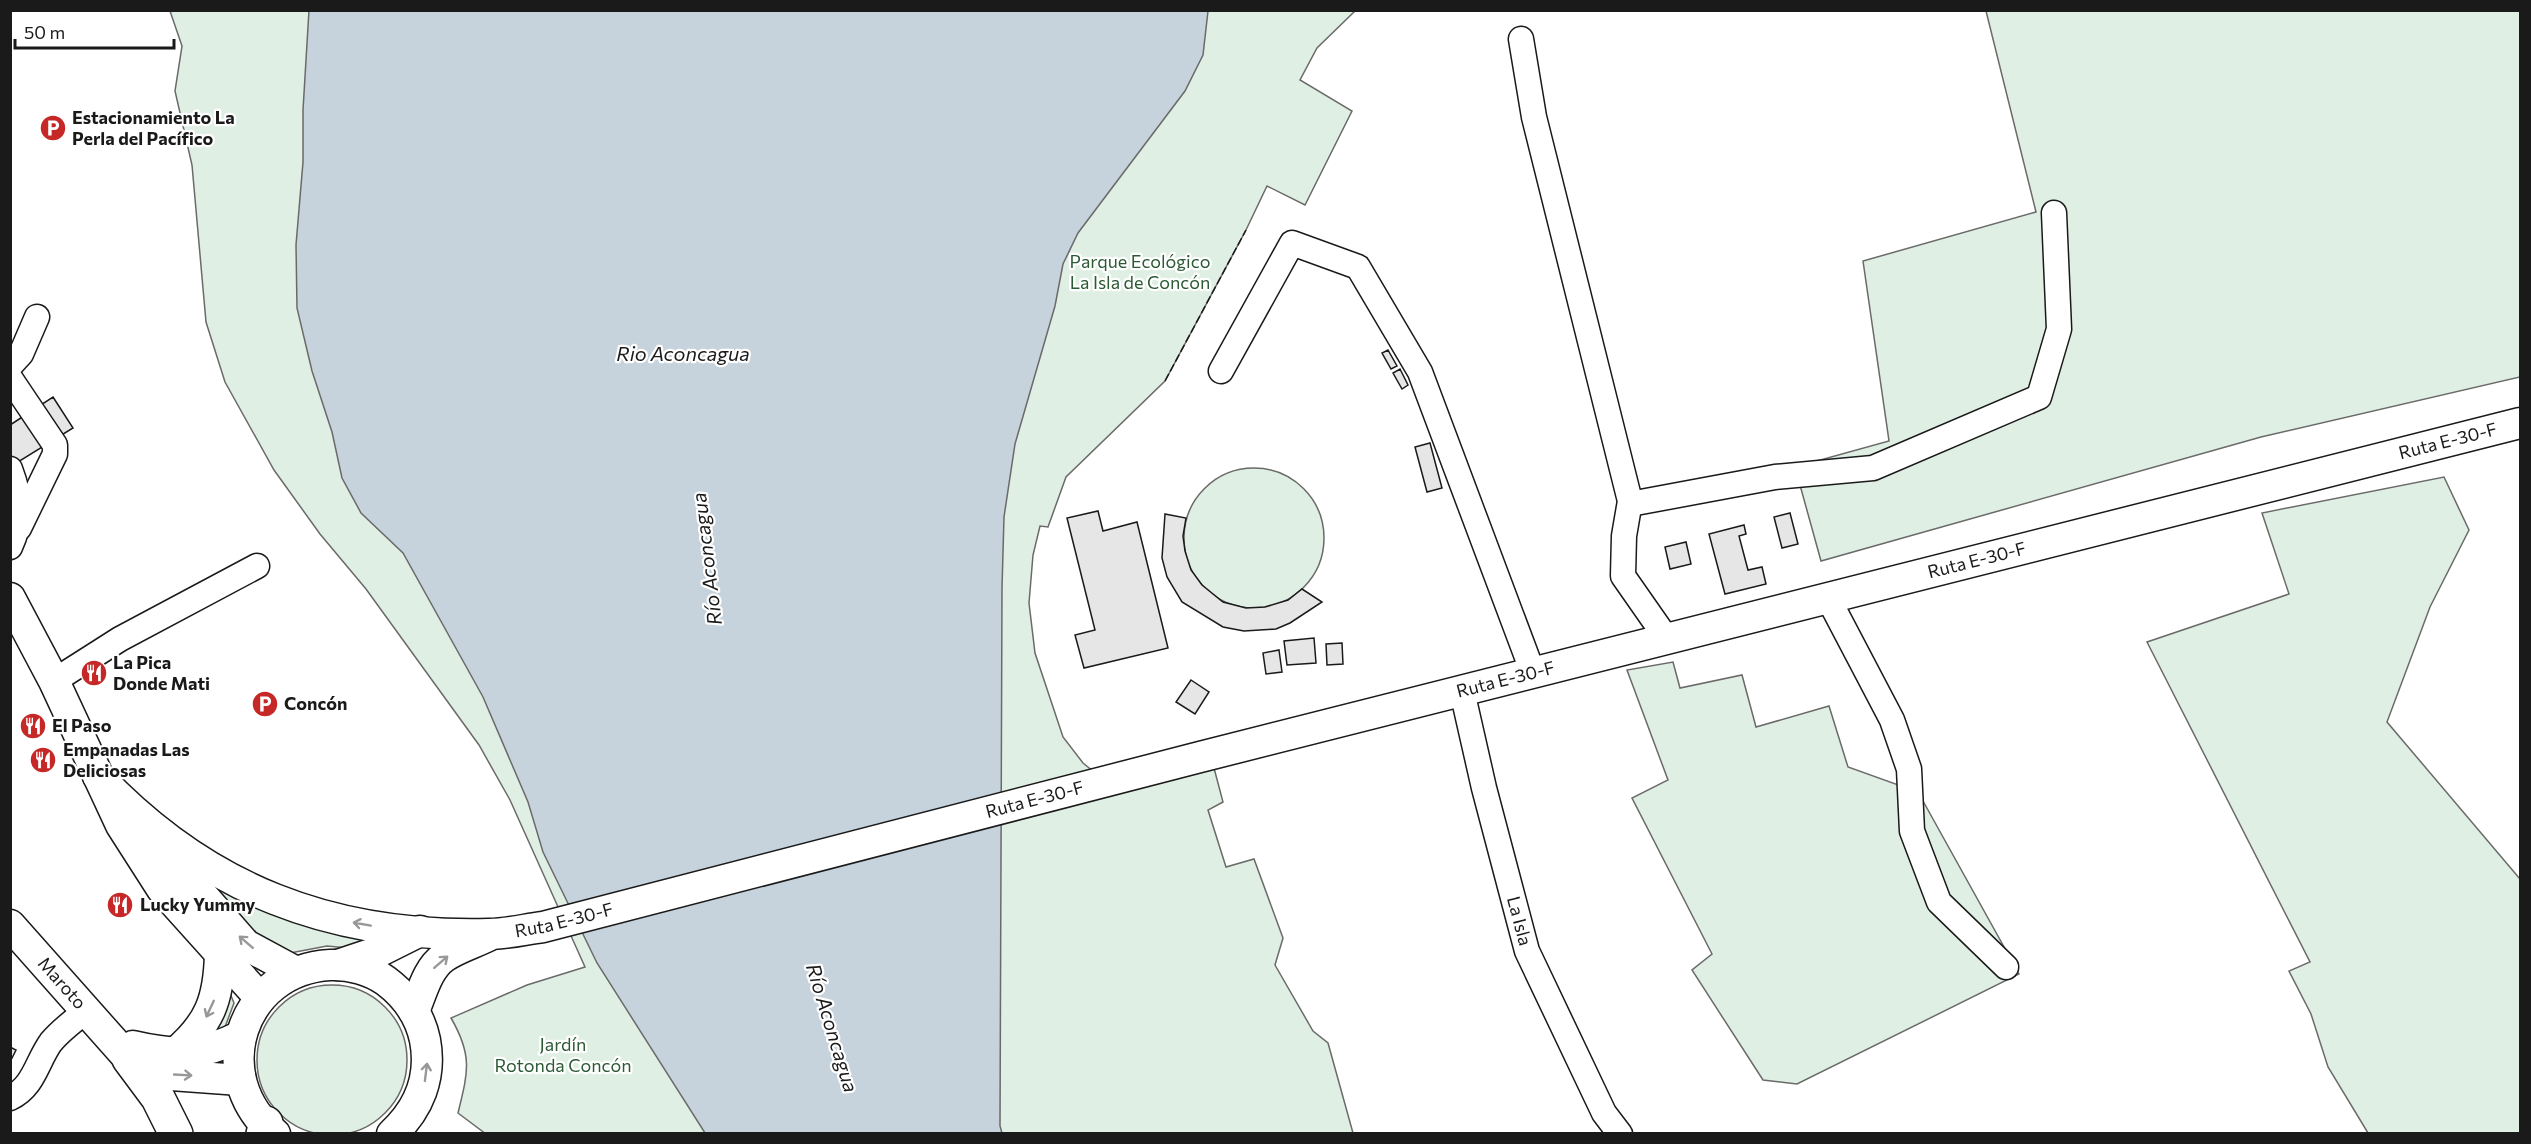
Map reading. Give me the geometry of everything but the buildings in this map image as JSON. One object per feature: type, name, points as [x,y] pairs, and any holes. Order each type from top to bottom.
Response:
[{"type":"highway","points":[[121,1050],[158,1098],[176,1134]]},
{"type":"main road","name":"Ruta E-30-F","points":[[338,965],[380,951],[420,931],[490,934],[543,927],[1200,757],[2520,423]]},
{"type":"main road","points":[[10,598],[54,681],[121,825],[162,889],[260,998]]},
{"type":"main road","points":[[98,776],[123,802],[178,848],[240,885],[272,899],[336,919],[382,928],[420,931]]},
{"type":"main road","points":[[121,825],[181,871],[246,945],[296,972]]},
{"type":"main road","name":"Maroto","points":[[10,925],[121,1050],[171,1075],[240,1080]]},
{"type":"main road","name":"Ruta E-30-F","points":[[414,1011],[429,974],[436,965],[445,957],[490,934]]},
{"type":"main road","points":[[174,1054],[204,1023],[213,1005],[219,984],[220,953]]},
{"type":"main road","points":[[268,1130],[251,1107],[240,1080],[238,1051],[248,1016],[260,998],[276,983],[296,972],[316,966],[338,965],[361,969],[382,978],[395,987],[414,1011],[424,1033],[428,1052],[423,1091],[400,1130]]},
{"type":"main road","points":[[121,1050],[174,1054],[209,1050],[241,1036]]},
{"type":"street","points":[[1521,39],[1534,117],[1630,504],[1624,536],[1623,576],[1667,639]]},
{"type":"street","points":[[1630,504],[1775,477],[1873,468],[2039,397],[2059,329],[2054,213]]},
{"type":"street","points":[[1221,370],[1292,243],[1358,267],[1420,372],[1533,673]]},
{"type":"street","points":[[10,366],[21,354],[37,316]]},
{"type":"street","points":[[14,390],[55,445],[55,454],[15,537]]},
{"type":"street","points":[[10,469],[18,490],[15,537]]},
{"type":"street","points":[[54,681],[120,639],[257,566]]},
{"type":"street","points":[[1828,598],[1892,720],[1909,769],[1912,831],[1939,902],[2006,967]]},
{"type":"street","name":"La Isla","points":[[1462,691],[1484,788],[1527,951],[1604,1113],[1620,1134]]},
{"type":"street","points":[[10,1098],[20,1094],[33,1077],[50,1043],[65,1026],[86,1011]]},
{"type":"green space","name":"Rio Aconcagua","points":[[170,11],[1355,11],[1317,48],[1300,80],[1352,111],[1305,205],[1267,186],[1165,381],[1066,477],[1048,527],[1040,526],[1033,555],[1029,603],[1035,653],[1063,737],[1083,763],[1120,793],[1214,768],[1223,802],[1208,810],[1226,867],[1254,859],[1283,938],[1275,965],[1313,1031],[1328,1043],[1353,1133],[486,1134],[458,1113],[466,1075],[466,1054],[451,1018],[527,985],[585,967],[510,800],[479,745],[366,589],[320,534],[274,470],[225,382],[206,322],[192,165],[175,91],[182,46]]},
{"type":"green space","points":[[1986,11],[2520,11],[2520,377],[2261,437],[1821,561],[1795,467],[1889,441],[1863,261],[2036,212]]},
{"type":"green space","points":[[1254,468],[1281,474],[1293,480],[1303,489],[1312,499],[1318,511],[1324,538],[1318,565],[1312,577],[1303,587],[1293,596],[1281,602],[1254,608],[1227,602],[1215,596],[1205,587],[1196,577],[1190,565],[1184,538],[1190,511],[1196,499],[1205,489],[1215,480],[1227,474]]},
{"type":"green space","points":[[2444,477],[2469,530],[2430,607],[2387,722],[2520,879],[2520,1133],[2368,1133],[2328,1067],[2311,1014],[2289,971],[2310,962],[2147,642],[2289,594],[2262,513]]},
{"type":"green space","points":[[1673,662],[1680,688],[1742,675],[1756,727],[1829,706],[1848,767],[1918,792],[2019,974],[1797,1084],[1763,1080],[1692,970],[1712,954],[1632,798],[1668,780],[1627,670]]},
{"type":"green space","points":[[211,882],[373,938],[348,948],[327,946],[285,954],[275,951],[241,920]]},
{"type":"green space","points":[[332,985],[361,991],[385,1007],[401,1031],[407,1060],[401,1089],[385,1113],[361,1129],[332,1135],[303,1129],[279,1113],[263,1089],[257,1060],[263,1031],[279,1007],[303,991]]},
{"type":"green space","points":[[227,986],[234,1003],[225,1027],[216,1036],[208,1031]]},
{"type":"water","name":"Rio Aconcagua","points":[[309,10],[1208,11],[1203,55],[1185,91],[1078,233],[1063,264],[1055,306],[1015,444],[1004,517],[1002,588],[1000,1126],[1002,1133],[705,1133],[597,963],[543,852],[528,802],[483,697],[403,553],[361,513],[342,478],[332,432],[312,371],[297,308],[296,245],[303,162],[303,110]]},
{"type":"fence","points":[[1165,381],[1246,230]]},
{"type":"place","name":"Estacionamiento La Perla del Pacífico","points":[[53,128]]},
{"type":"place","name":"La Pica Donde Mati","points":[[94,673]]},
{"type":"place","name":"Concón","points":[[265,704]]},
{"type":"place","name":"El Paso","points":[[33,726]]},
{"type":"place","name":"Empanadas Las Deliciosas","points":[[43,760]]},
{"type":"place","name":"Lucky Yummy","points":[[120,905]]},
{"type":"park label","name":"Parque Ecológico La Isla de Concón","points":[[1140,272]]},
{"type":"park label","name":"Jardín Rotonda Concón","points":[[563,1055]]},
{"type":"water label","name":"Río Aconcagua","points":[[707,559]]},
{"type":"water label","name":"Río Aconcagua","points":[[832,1028]]}]
